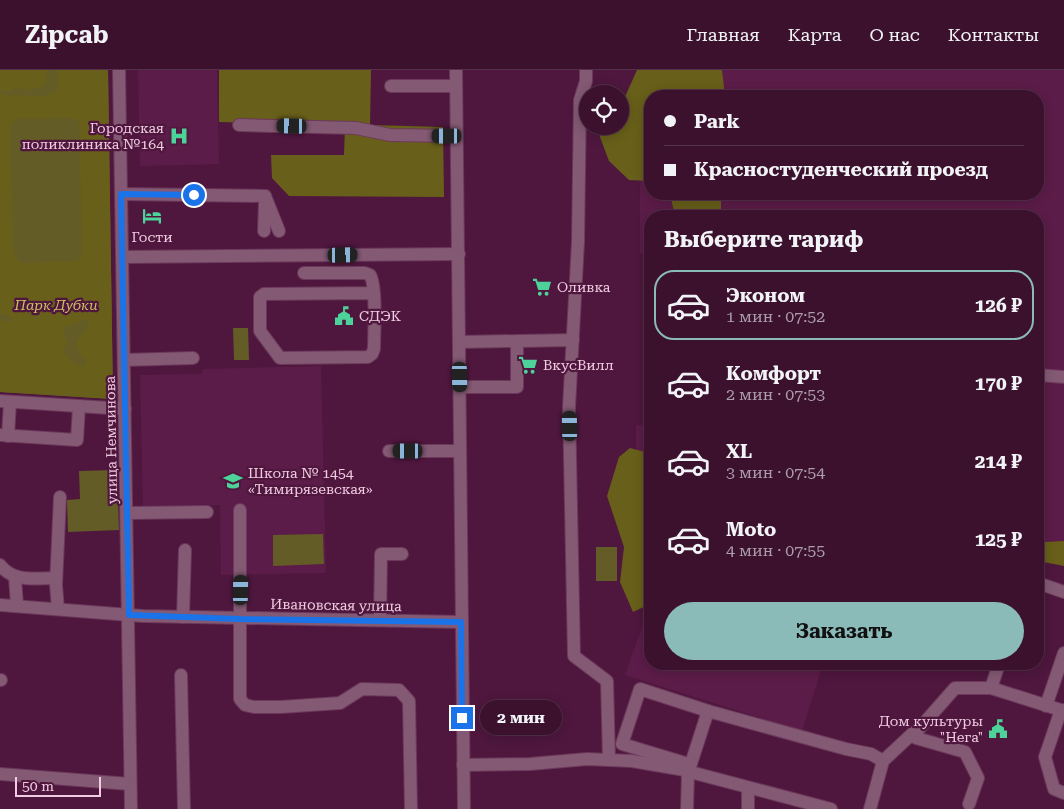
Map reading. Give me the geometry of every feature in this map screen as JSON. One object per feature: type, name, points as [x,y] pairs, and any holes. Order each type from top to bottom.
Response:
[{"type":"street","name":"улица Немчинова","points":[[119,70],[131,809]]},
{"type":"street","points":[[456,70],[457,136],[453,254],[460,342],[464,809]]},
{"type":"street","points":[[586,70],[586,81],[580,100],[578,242],[569,406],[574,656],[607,681],[609,760]]},
{"type":"street","points":[[391,86],[456,86]]},
{"type":"street","points":[[239,125],[356,128],[390,135],[457,136]]},
{"type":"street","points":[[121,194],[265,196]]},
{"type":"street","points":[[265,196],[279,231]]},
{"type":"street","points":[[264,231],[265,196]]},
{"type":"street","points":[[122,257],[453,254]]},
{"type":"street","points":[[324,255],[324,294]]},
{"type":"street","points":[[304,273],[365,273],[370,275],[373,280],[374,350],[368,357],[280,358],[260,331],[258,303],[260,297],[264,294],[373,293]]},
{"type":"street","points":[[460,342],[573,340]]},
{"type":"street","points":[[460,387],[518,387],[518,341]]},
{"type":"street","points":[[124,360],[193,358]]},
{"type":"street","points":[[1044,375],[1064,377]]},
{"type":"street","points":[[79,406],[77,440],[4,436],[5,401],[125,409]]},
{"type":"street","points":[[389,450],[460,451]]},
{"type":"street","points":[[58,609],[56,578],[60,497]]},
{"type":"street","points":[[240,510],[240,699],[246,705],[254,707],[281,707],[340,703],[362,689],[399,690],[409,702],[411,809]]},
{"type":"street","points":[[127,513],[207,512]]},
{"type":"street","points":[[183,617],[185,550]]},
{"type":"street","points":[[380,620],[381,554],[402,554]]},
{"type":"street","points":[[0,565],[5,571],[16,577],[56,578]]},
{"type":"street","points":[[16,577],[16,606]]},
{"type":"street","points":[[1044,585],[1064,592]]},
{"type":"street","name":"Ивановская улица","points":[[0,605],[129,615],[183,617],[461,622]]},
{"type":"street","points":[[1046,706],[1064,653]]},
{"type":"street","points":[[991,688],[997,670]]},
{"type":"street","points":[[181,675],[184,809]]},
{"type":"street","points":[[870,809],[883,761],[918,730],[955,688],[991,688],[1062,711],[1045,757],[1054,789],[1064,792]]},
{"type":"street","points":[[831,809],[748,788],[689,769],[622,744],[640,689],[708,711],[764,723],[871,754],[883,761]]},
{"type":"street","points":[[687,809],[689,769],[708,711]]},
{"type":"street","points":[[913,733],[916,738],[965,752],[978,778],[969,804]]},
{"type":"street","points":[[463,765],[530,764],[587,759],[645,762],[689,769]]},
{"type":"street","points":[[0,774],[130,784]]},
{"type":"street","points":[[748,788],[748,809]]},
{"type":"shaded area","name":"Городская поликлиника №164","points":[[138,70],[217,70],[219,164],[140,166]]},
{"type":"shaded area","points":[[640,70],[1064,70],[1064,562],[1044,560],[1044,210],[644,210],[644,253],[640,253]]},
{"type":"shaded area","name":"Школа № 1454 «Тимирязевская»","points":[[321,366],[326,573],[221,575],[220,505],[143,506],[140,375],[202,374],[203,369]]},
{"type":"shaded area","points":[[636,425],[644,426],[644,529],[637,528]]},
{"type":"shaded area","points":[[644,621],[644,670],[821,670],[802,731],[625,675]]},
{"type":"green space","name":"Парк Дубки","points":[[0,70],[108,70],[113,399],[0,392]]},
{"type":"green space","points":[[0,70],[47,70],[46,82],[43,86],[25,90],[15,87],[12,91],[0,91]]},
{"type":"green space","name":"Парк Дубки","points":[[58,70],[108,70],[113,399],[0,392],[0,320],[10,322],[12,319],[8,315],[0,314],[0,91],[3,95],[45,96],[57,91]],"holes":[[[72,118],[79,121],[82,256],[77,261],[22,263],[14,257],[10,128],[15,119]],[[81,320],[85,320],[88,323],[88,327],[76,344],[86,362],[85,365],[81,366],[63,353],[67,342],[63,332],[65,327],[76,324]]]},
{"type":"green space","points":[[219,70],[371,70],[370,125],[443,127],[444,197],[289,196],[272,178],[271,155],[344,155],[345,125],[219,122]]},
{"type":"green space","points":[[637,70],[722,70],[724,90],[644,90],[644,181],[629,180],[609,161],[600,135],[629,135],[629,88]]},
{"type":"green space","points":[[671,200],[721,200],[721,210],[674,210]]},
{"type":"green space","points":[[233,328],[248,328],[249,360],[234,360]]},
{"type":"green space","points":[[630,448],[644,452],[644,607],[633,612],[620,582],[624,547],[607,496],[619,457]]},
{"type":"green space","points":[[117,470],[119,530],[68,532],[67,500],[80,499],[79,471]]},
{"type":"green space","points":[[323,534],[324,564],[273,566],[273,535]]},
{"type":"green space","points":[[1064,541],[1064,566],[1044,562],[1044,542]]},
{"type":"green space","points":[[596,547],[617,547],[617,581],[596,581]]},
{"type":"place","name":"Городская поликлиника №164","points":[[179,136]]},
{"type":"place","name":"Гости","points":[[152,216]]},
{"type":"place","name":"Оливка","points":[[542,287]]},
{"type":"place","name":"СДЭК","points":[[344,316]]},
{"type":"place","name":"ВкусВилл","points":[[528,365]]},
{"type":"place","name":"Школа № 1454 «Тимирязевская»","points":[[233,481]]},
{"type":"place","name":"Дом культуры \"Нега\"","points":[[998,729]]},
{"type":"route","points":[[194,195],[121,194],[129,615],[240,619],[461,622],[462,718]]}]
